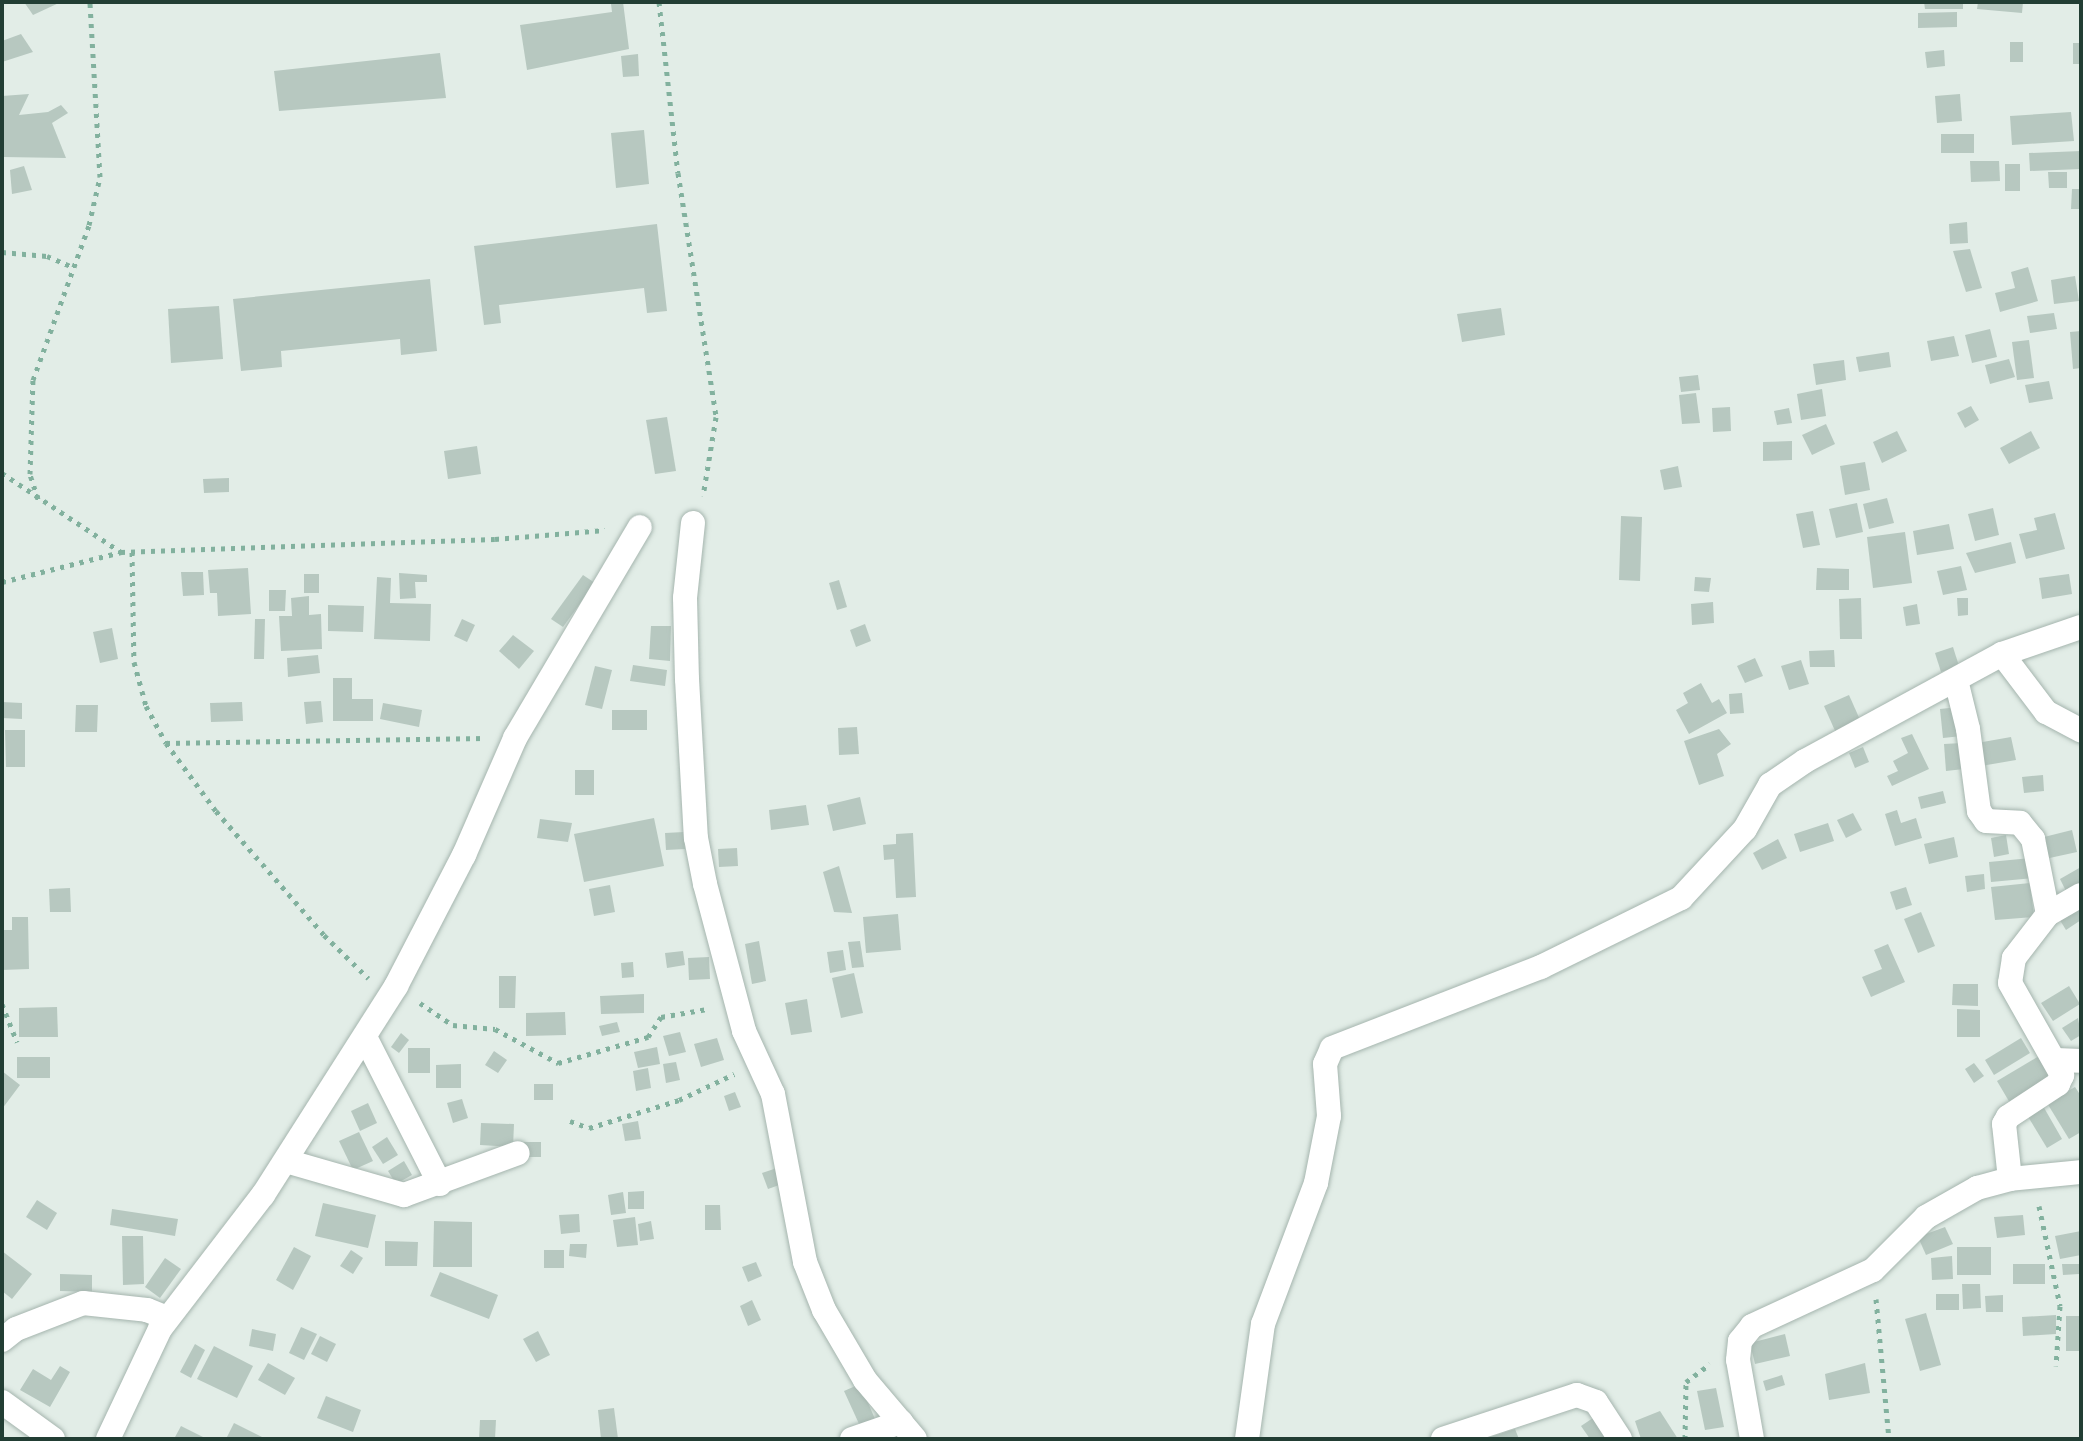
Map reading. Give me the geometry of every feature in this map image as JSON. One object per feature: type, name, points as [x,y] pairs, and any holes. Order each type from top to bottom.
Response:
[{"type":"street","points":[[693,523],[685,598],[696,838],[735,1004],[773,1094],[805,1262],[824,1310],[865,1380],[908,1430]]},
{"type":"street","points":[[108,1439],[167,1318],[286,1161],[392,992],[464,855],[515,738],[640,527]]},
{"type":"street","points":[[1247,1439],[1263,1324],[1316,1183],[1329,1116],[1325,1064],[1332,1048],[1541,967],[1681,898],[1745,829],[1770,785],[1819,753],[2002,654],[2081,627]]},
{"type":"street","points":[[2002,654],[2046,712],[2081,731]]},
{"type":"street","points":[[1956,680],[1968,729],[1979,811],[1986,821],[2020,823],[2033,839],[2048,914]]},
{"type":"street","points":[[2022,1178],[2004,1124],[2008,1117],[2061,1081],[2056,1060],[2010,983],[2014,958],[2048,914],[2081,895]]},
{"type":"street","points":[[365,1037],[440,1184]]},
{"type":"street","points":[[2056,1060],[2081,1061]]},
{"type":"street","points":[[286,1161],[404,1195],[518,1153]]},
{"type":"street","points":[[1752,1439],[1738,1360],[1740,1341],[1752,1326],[1873,1270],[1926,1217],[1977,1188],[2022,1178],[2081,1172]]},
{"type":"street","points":[[2,1340],[16,1329],[83,1303],[147,1310],[167,1318]]},
{"type":"street","points":[[1443,1439],[1577,1395],[1596,1402],[1620,1439]]},
{"type":"street","points":[[2,1402],[53,1439]]},
{"type":"street","points":[[852,1439],[908,1430]]},
{"type":"path","points":[[38,499],[30,474],[33,380],[89,225],[100,177],[90,2]]},
{"type":"path","points":[[659,2],[678,173],[716,417],[707,487],[693,523]]},
{"type":"path","points":[[2,252],[47,256],[73,267]]},
{"type":"path","points":[[2,473],[121,552]]},
{"type":"path","points":[[2,582],[121,552],[495,539],[640,527]]},
{"type":"path","points":[[132,552],[134,662],[146,706],[166,743],[226,823],[324,935],[392,992],[453,1025],[495,1029],[558,1063],[648,1037],[661,1017],[735,1004]]},
{"type":"path","points":[[166,743],[515,738]]},
{"type":"path","points":[[2,1004],[17,1042]]},
{"type":"path","points":[[570,1121],[589,1128],[679,1100],[759,1063]]},
{"type":"path","points":[[2022,1178],[2060,1306],[2056,1366]]},
{"type":"path","points":[[1873,1270],[1889,1439]]},
{"type":"path","points":[[1685,1439],[1686,1382],[1740,1341]]},
{"type":"building","points":[[24,2],[61,2],[33,15]]},
{"type":"building","points":[[623,2],[629,49],[527,70],[520,25],[612,12],[611,4]]},
{"type":"building","points":[[1924,2],[1963,2],[1963,9],[1925,9]]},
{"type":"building","points":[[1978,2],[2023,2],[2022,13],[1977,9]]},
{"type":"building","points":[[1957,12],[1957,27],[1918,28],[1918,13]]},
{"type":"building","points":[[21,34],[33,52],[2,62],[2,41]]},
{"type":"building","points":[[2010,42],[2023,42],[2023,62],[2010,62]]},
{"type":"building","points":[[2073,43],[2081,43],[2081,64],[2073,64]]},
{"type":"building","points":[[1944,50],[1945,66],[1927,68],[1925,52]]},
{"type":"building","points":[[440,53],[446,98],[279,111],[274,71]]},
{"type":"building","points":[[638,54],[639,76],[623,77],[621,56]]},
{"type":"building","points":[[29,94],[19,115],[48,112],[61,105],[68,113],[52,123],[66,158],[3,157],[2,96]]},
{"type":"building","points":[[1960,94],[1962,121],[1937,123],[1935,96]]},
{"type":"building","points":[[2071,112],[2074,141],[2012,145],[2010,116]]},
{"type":"building","points":[[644,130],[649,184],[616,188],[611,133]]},
{"type":"building","points":[[1941,134],[1974,134],[1974,153],[1941,153]]},
{"type":"building","points":[[2081,151],[2081,169],[2030,171],[2029,153]]},
{"type":"building","points":[[1970,161],[1999,161],[2000,181],[1971,182]]},
{"type":"building","points":[[2005,164],[2020,164],[2020,191],[2005,191]]},
{"type":"building","points":[[24,166],[32,190],[12,194],[10,170]]},
{"type":"building","points":[[2048,172],[2067,172],[2067,188],[2049,188]]},
{"type":"building","points":[[2072,189],[2081,189],[2081,209],[2071,209]]},
{"type":"building","points":[[1967,222],[1968,243],[1950,244],[1949,224]]},
{"type":"building","points":[[657,224],[667,311],[647,313],[644,288],[499,305],[501,323],[484,325],[474,246]]},
{"type":"building","points":[[1970,249],[1982,288],[1966,292],[1953,251]]},
{"type":"building","points":[[2028,267],[2038,301],[2000,312],[1995,293],[2015,288],[2011,272]]},
{"type":"building","points":[[2075,276],[2079,301],[2054,304],[2051,280]]},
{"type":"building","points":[[430,279],[437,351],[401,355],[400,339],[281,351],[282,367],[241,371],[233,299]]},
{"type":"building","points":[[219,306],[223,359],[171,363],[168,309]]},
{"type":"building","points":[[1501,308],[1505,335],[1462,342],[1457,314]]},
{"type":"building","points":[[2054,313],[2057,329],[2030,333],[2027,316]]},
{"type":"building","points":[[1990,329],[1997,357],[1972,363],[1965,335]]},
{"type":"building","points":[[2081,331],[2081,368],[2073,369],[2070,332]]},
{"type":"building","points":[[1954,336],[1959,356],[1931,361],[1927,341]]},
{"type":"building","points":[[2029,340],[2034,378],[2017,380],[2012,342]]},
{"type":"building","points":[[1889,352],[1891,367],[1859,372],[1856,357]]},
{"type":"building","points":[[2009,359],[2015,377],[1990,384],[1985,365]]},
{"type":"building","points":[[1844,360],[1846,380],[1816,385],[1813,364]]},
{"type":"building","points":[[1698,375],[1700,390],[1681,392],[1679,377]]},
{"type":"building","points":[[2049,381],[2053,399],[2029,403],[2025,385]]},
{"type":"building","points":[[1822,389],[1826,416],[1801,420],[1797,394]]},
{"type":"building","points":[[1696,393],[1700,423],[1682,424],[1679,395]]},
{"type":"building","points":[[1971,406],[1979,420],[1965,428],[1957,413]]},
{"type":"building","points":[[1730,407],[1731,431],[1713,432],[1712,408]]},
{"type":"building","points":[[1789,408],[1792,423],[1777,425],[1774,411]]},
{"type":"building","points":[[667,417],[676,471],[655,474],[646,420]]},
{"type":"building","points":[[1826,424],[1835,444],[1812,455],[1802,435]]},
{"type":"building","points":[[1897,431],[1907,451],[1882,463],[1873,442]]},
{"type":"building","points":[[2031,431],[2040,448],[2009,464],[2000,448]]},
{"type":"building","points":[[1792,441],[1792,460],[1763,461],[1763,442]]},
{"type":"building","points":[[477,446],[481,474],[448,479],[444,451]]},
{"type":"building","points":[[1865,462],[1870,490],[1845,495],[1840,466]]},
{"type":"building","points":[[1678,466],[1682,487],[1664,490],[1660,470]]},
{"type":"building","points":[[229,478],[229,492],[204,493],[203,479]]},
{"type":"building","points":[[1887,498],[1894,523],[1869,529],[1863,504]]},
{"type":"building","points":[[1857,503],[1863,532],[1836,538],[1829,509]]},
{"type":"building","points":[[1993,508],[1999,535],[1975,541],[1968,514]]},
{"type":"building","points":[[1813,511],[1820,545],[1803,548],[1796,514]]},
{"type":"building","points":[[2055,513],[2065,549],[2026,559],[2019,534],[2037,530],[2034,518]]},
{"type":"building","points":[[1621,516],[1642,517],[1640,581],[1619,580]]},
{"type":"building","points":[[1949,524],[1954,549],[1917,555],[1913,531]]},
{"type":"building","points":[[1905,532],[1912,583],[1873,588],[1867,537]]},
{"type":"building","points":[[2011,542],[2016,563],[1975,573],[1966,553]]},
{"type":"building","points":[[1961,566],[1967,590],[1943,595],[1937,571]]},
{"type":"building","points":[[248,568],[251,614],[218,616],[217,593],[210,593],[208,570]]},
{"type":"building","points":[[1817,568],[1849,569],[1849,590],[1816,590]]},
{"type":"building","points":[[181,572],[203,572],[204,595],[183,596]]},
{"type":"building","points":[[399,573],[427,575],[427,582],[415,582],[416,598],[400,599]]},
{"type":"building","points":[[304,574],[319,574],[319,593],[304,593]]},
{"type":"building","points":[[2069,574],[2072,594],[2042,599],[2039,578]]},
{"type":"building","points":[[583,575],[595,583],[563,627],[551,619]]},
{"type":"building","points":[[377,577],[391,578],[390,603],[431,604],[430,641],[374,639]]},
{"type":"building","points":[[1695,577],[1711,578],[1709,592],[1694,591]]},
{"type":"building","points":[[839,580],[847,607],[837,610],[829,583]]},
{"type":"building","points":[[269,590],[286,590],[285,611],[269,611]]},
{"type":"building","points":[[309,596],[309,615],[321,614],[322,649],[281,651],[279,616],[292,616],[291,598]]},
{"type":"building","points":[[1861,598],[1862,639],[1840,639],[1839,599]]},
{"type":"building","points":[[1957,598],[1968,598],[1968,615],[1958,616]]},
{"type":"building","points":[[1713,602],[1714,623],[1692,625],[1691,604]]},
{"type":"building","points":[[1917,604],[1920,624],[1906,626],[1903,607]]},
{"type":"building","points":[[328,605],[364,606],[363,632],[328,631]]},
{"type":"building","points":[[255,619],[265,619],[264,659],[254,659]]},
{"type":"building","points":[[462,619],[475,625],[467,642],[454,636]]},
{"type":"building","points":[[865,624],[871,641],[856,647],[850,630]]},
{"type":"building","points":[[651,626],[671,626],[670,661],[649,659]]},
{"type":"building","points":[[112,628],[118,659],[100,663],[93,632]]},
{"type":"building","points":[[513,635],[534,651],[519,669],[499,651]]},
{"type":"building","points":[[1953,647],[1959,666],[1941,672],[1935,653]]},
{"type":"building","points":[[1834,650],[1835,667],[1810,667],[1809,651]]},
{"type":"building","points":[[318,655],[320,673],[288,677],[287,658]]},
{"type":"building","points":[[1755,658],[1763,676],[1745,683],[1737,666]]},
{"type":"building","points":[[1801,660],[1809,684],[1789,690],[1781,666]]},
{"type":"building","points":[[633,665],[667,670],[665,686],[630,681]]},
{"type":"building","points":[[595,666],[612,670],[602,709],[585,705]]},
{"type":"building","points":[[333,678],[352,678],[352,699],[373,699],[373,721],[333,721]]},
{"type":"building","points":[[1701,683],[1712,703],[1719,699],[1727,713],[1689,734],[1676,710],[1688,703],[1683,693]]},
{"type":"building","points":[[1742,693],[1744,713],[1730,714],[1729,694]]},
{"type":"building","points":[[1849,695],[1861,722],[1836,733],[1824,706]]},
{"type":"building","points":[[321,701],[323,722],[306,724],[304,702]]},
{"type":"building","points":[[2,702],[22,703],[22,719],[2,718]]},
{"type":"building","points":[[242,702],[243,721],[211,722],[210,703]]},
{"type":"building","points":[[383,703],[422,710],[419,727],[380,719]]},
{"type":"building","points":[[76,705],[98,705],[97,732],[75,732]]},
{"type":"building","points":[[1959,707],[1962,736],[1943,738],[1940,709]]},
{"type":"building","points":[[612,710],[647,710],[647,730],[612,730]]},
{"type":"building","points":[[857,727],[859,754],[839,755],[838,728]]},
{"type":"building","points":[[1719,729],[1731,744],[1717,754],[1724,776],[1699,785],[1684,741]]},
{"type":"building","points":[[5,730],[25,730],[25,767],[6,767]]},
{"type":"building","points":[[1912,734],[1929,769],[1892,786],[1887,776],[1898,771],[1893,761],[1908,753],[1901,738]]},
{"type":"building","points":[[2011,737],[2016,760],[1981,766],[1977,743]]},
{"type":"building","points":[[1962,743],[1964,769],[1946,771],[1944,744]]},
{"type":"building","points":[[1863,747],[1869,762],[1855,768],[1849,753]]},
{"type":"building","points":[[575,770],[594,770],[594,795],[575,795]]},
{"type":"building","points":[[2043,775],[2044,791],[2024,793],[2022,777]]},
{"type":"building","points":[[1943,791],[1946,803],[1921,809],[1918,797]]},
{"type":"building","points":[[860,797],[866,824],[833,831],[827,805]]},
{"type":"building","points":[[806,805],[809,825],[771,830],[769,810]]},
{"type":"building","points":[[1897,810],[1901,823],[1916,818],[1922,838],[1895,846],[1885,814]]},
{"type":"building","points":[[1853,813],[1862,830],[1846,838],[1837,820]]},
{"type":"building","points":[[654,818],[664,866],[584,882],[574,834]]},
{"type":"building","points":[[540,819],[572,823],[568,842],[537,838]]},
{"type":"building","points":[[1828,823],[1834,841],[1800,852],[1794,834]]},
{"type":"building","points":[[2072,830],[2077,852],[2045,859],[2040,838]]},
{"type":"building","points":[[684,832],[685,849],[666,850],[665,833]]},
{"type":"building","points":[[913,833],[916,897],[896,898],[894,859],[884,860],[883,845],[896,844],[896,834]]},
{"type":"building","points":[[2006,835],[2009,854],[1994,857],[1991,838]]},
{"type":"building","points":[[1954,837],[1958,857],[1929,864],[1924,844]]},
{"type":"building","points":[[1778,839],[1787,858],[1762,870],[1753,853]]},
{"type":"building","points":[[737,848],[738,866],[719,867],[718,849]]},
{"type":"building","points":[[2031,858],[2034,878],[1991,882],[1989,862]]},
{"type":"building","points":[[839,866],[852,913],[834,912],[823,872]]},
{"type":"building","points":[[2081,867],[2081,886],[2067,893],[2060,879]]},
{"type":"building","points":[[1984,874],[1985,889],[1967,892],[1965,876]]},
{"type":"building","points":[[2030,883],[2034,917],[1995,920],[1991,887]]},
{"type":"building","points":[[610,885],[615,912],[594,916],[589,889]]},
{"type":"building","points":[[1906,887],[1912,905],[1896,910],[1890,892]]},
{"type":"building","points":[[70,888],[71,912],[50,912],[49,889]]},
{"type":"building","points":[[2076,905],[2081,910],[2081,920],[2066,930],[2058,917]]},
{"type":"building","points":[[1921,912],[1935,946],[1918,953],[1904,919]]},
{"type":"building","points":[[898,914],[901,950],[866,953],[863,917]]},
{"type":"building","points":[[12,917],[28,917],[29,969],[2,970],[2,930],[12,930]]},
{"type":"building","points":[[759,941],[766,981],[752,984],[745,944]]},
{"type":"building","points":[[860,941],[864,967],[852,968],[848,942]]},
{"type":"building","points":[[1888,944],[1905,982],[1871,997],[1862,977],[1882,969],[1874,950]]},
{"type":"building","points":[[843,950],[846,970],[830,973],[827,952]]},
{"type":"building","points":[[683,951],[685,965],[667,968],[665,953]]},
{"type":"building","points":[[709,957],[710,979],[689,980],[688,958]]},
{"type":"building","points":[[633,962],[634,977],[622,978],[621,963]]},
{"type":"building","points":[[854,973],[863,1013],[841,1018],[832,978]]},
{"type":"building","points":[[499,976],[516,976],[515,1008],[499,1008]]},
{"type":"building","points":[[1953,984],[1978,984],[1978,1006],[1952,1005]]},
{"type":"building","points":[[2069,986],[2080,1004],[2053,1021],[2041,1003]]},
{"type":"building","points":[[644,994],[644,1013],[601,1014],[600,996]]},
{"type":"building","points":[[807,999],[812,1032],[791,1035],[785,1003]]},
{"type":"building","points":[[57,1007],[58,1037],[19,1037],[19,1008]]},
{"type":"building","points":[[1957,1009],[1980,1010],[1980,1037],[1957,1037]]},
{"type":"building","points":[[565,1012],[566,1035],[526,1036],[526,1013]]},
{"type":"building","points":[[2078,1018],[2081,1035],[2071,1041],[2062,1028]]},
{"type":"building","points":[[617,1022],[620,1032],[602,1036],[599,1026]]},
{"type":"building","points":[[680,1032],[686,1052],[669,1056],[663,1036]]},
{"type":"building","points":[[401,1033],[409,1040],[399,1053],[391,1047]]},
{"type":"building","points":[[717,1038],[724,1060],[701,1067],[694,1044]]},
{"type":"building","points":[[2021,1038],[2030,1053],[1994,1075],[1985,1060]]},
{"type":"building","points":[[657,1047],[660,1064],[638,1068],[634,1052]]},
{"type":"building","points":[[408,1048],[430,1048],[430,1073],[408,1073]]},
{"type":"building","points":[[494,1051],[507,1060],[498,1073],[485,1065]]},
{"type":"building","points":[[2039,1056],[2052,1077],[2010,1103],[1997,1081]]},
{"type":"building","points":[[17,1057],[50,1057],[50,1078],[17,1078]]},
{"type":"building","points":[[676,1062],[680,1080],[666,1083],[663,1064]]},
{"type":"building","points":[[1974,1063],[1984,1076],[1974,1083],[1965,1069]]},
{"type":"building","points":[[461,1064],[461,1088],[436,1088],[436,1065]]},
{"type":"building","points":[[648,1068],[651,1088],[636,1091],[633,1071]]},
{"type":"building","points":[[2,1071],[20,1085],[2,1109]]},
{"type":"building","points":[[534,1084],[553,1084],[553,1100],[534,1100]]},
{"type":"building","points":[[2075,1087],[2081,1096],[2081,1132],[2069,1139],[2047,1103]]},
{"type":"building","points":[[735,1092],[741,1107],[729,1111],[724,1096]]},
{"type":"building","points":[[462,1099],[468,1118],[453,1123],[447,1103]]},
{"type":"building","points":[[368,1103],[377,1123],[360,1131],[351,1111]]},
{"type":"building","points":[[2043,1106],[2062,1139],[2047,1148],[2027,1115]]},
{"type":"building","points":[[638,1121],[641,1139],[625,1141],[622,1124]]},
{"type":"building","points":[[481,1123],[514,1124],[513,1147],[480,1145]]},
{"type":"building","points":[[359,1132],[373,1161],[353,1170],[339,1141]]},
{"type":"building","points":[[387,1137],[398,1155],[383,1164],[372,1147]]},
{"type":"building","points":[[524,1142],[541,1142],[541,1157],[525,1157]]},
{"type":"building","points":[[404,1161],[412,1175],[396,1184],[388,1171]]},
{"type":"building","points":[[777,1168],[782,1184],[768,1189],[762,1173]]},
{"type":"building","points":[[644,1191],[644,1209],[628,1209],[628,1192]]},
{"type":"building","points":[[623,1192],[626,1213],[611,1215],[608,1195]]},
{"type":"building","points":[[37,1200],[57,1213],[47,1230],[26,1217]]},
{"type":"building","points":[[323,1203],[376,1215],[368,1248],[315,1236]]},
{"type":"building","points":[[705,1205],[720,1205],[721,1230],[705,1230]]},
{"type":"building","points":[[112,1209],[178,1219],[175,1236],[110,1225]]},
{"type":"building","points":[[579,1214],[580,1232],[561,1234],[559,1215]]},
{"type":"building","points":[[2023,1215],[2025,1235],[1997,1238],[1994,1217]]},
{"type":"building","points":[[635,1217],[638,1245],[617,1247],[613,1220]]},
{"type":"building","points":[[434,1221],[472,1222],[472,1267],[433,1267]]},
{"type":"building","points":[[651,1221],[654,1239],[640,1241],[638,1224]]},
{"type":"building","points":[[1945,1227],[1953,1244],[1926,1255],[1918,1237]]},
{"type":"building","points":[[2081,1231],[2081,1255],[2060,1259],[2055,1236]]},
{"type":"building","points":[[122,1236],[143,1236],[144,1284],[123,1285]]},
{"type":"building","points":[[385,1241],[418,1242],[417,1266],[385,1266]]},
{"type":"building","points":[[570,1244],[587,1244],[586,1258],[569,1256]]},
{"type":"building","points":[[294,1247],[311,1256],[293,1290],[276,1280]]},
{"type":"building","points":[[1957,1247],[1991,1247],[1991,1275],[1957,1275]]},
{"type":"building","points":[[351,1250],[363,1258],[353,1274],[340,1266]]},
{"type":"building","points":[[544,1250],[564,1250],[564,1268],[544,1268]]},
{"type":"building","points":[[2,1251],[32,1274],[12,1299],[2,1291]]},
{"type":"building","points":[[1952,1256],[1953,1279],[1932,1280],[1931,1258]]},
{"type":"building","points":[[165,1258],[181,1269],[160,1298],[145,1287]]},
{"type":"building","points":[[756,1262],[762,1276],[748,1282],[742,1267]]},
{"type":"building","points":[[2013,1264],[2045,1264],[2045,1284],[2013,1284]]},
{"type":"building","points":[[2062,1264],[2079,1264],[2079,1274],[2063,1275]]},
{"type":"building","points":[[440,1272],[498,1295],[489,1319],[430,1296]]},
{"type":"building","points":[[60,1274],[92,1275],[92,1292],[60,1291]]},
{"type":"building","points":[[1962,1284],[1980,1284],[1981,1308],[1963,1309]]},
{"type":"building","points":[[1936,1294],[1959,1294],[1959,1310],[1936,1310]]},
{"type":"building","points":[[2003,1295],[2003,1312],[1986,1312],[1985,1296]]},
{"type":"building","points":[[752,1300],[761,1320],[748,1326],[740,1306]]},
{"type":"building","points":[[1926,1313],[1941,1365],[1920,1371],[1905,1319]]},
{"type":"building","points":[[2056,1315],[2056,1334],[2023,1336],[2022,1317]]},
{"type":"building","points":[[2066,1316],[2081,1316],[2081,1351],[2066,1351]]},
{"type":"building","points":[[301,1327],[317,1334],[304,1360],[289,1353]]},
{"type":"building","points":[[252,1329],[276,1334],[273,1351],[249,1346]]},
{"type":"building","points":[[538,1331],[550,1355],[536,1362],[523,1339]]},
{"type":"building","points":[[1785,1334],[1790,1356],[1755,1364],[1750,1343]]},
{"type":"building","points":[[320,1336],[336,1344],[327,1362],[311,1354]]},
{"type":"building","points":[[195,1344],[205,1350],[191,1378],[180,1372]]},
{"type":"building","points":[[214,1346],[253,1366],[237,1398],[197,1379]]},
{"type":"building","points":[[268,1363],[295,1378],[285,1395],[258,1380]]},
{"type":"building","points":[[1865,1363],[1870,1393],[1829,1400],[1825,1374]]},
{"type":"building","points":[[60,1366],[70,1372],[50,1407],[20,1390],[33,1369],[51,1380]]},
{"type":"building","points":[[1782,1375],[1785,1385],[1766,1391],[1763,1381]]},
{"type":"building","points":[[860,1384],[875,1419],[860,1426],[844,1391]]},
{"type":"building","points":[[1716,1388],[1724,1427],[1705,1430],[1697,1391]]},
{"type":"building","points":[[326,1396],[361,1410],[353,1432],[317,1418]]},
{"type":"building","points":[[614,1408],[618,1439],[601,1439],[598,1410]]},
{"type":"building","points":[[1660,1411],[1678,1439],[1641,1439],[1635,1421]]},
{"type":"building","points":[[1596,1416],[1611,1439],[1590,1439],[1581,1426]]},
{"type":"building","points":[[480,1420],[496,1420],[495,1439],[479,1439]]},
{"type":"building","points":[[234,1423],[266,1439],[226,1439]]},
{"type":"building","points":[[181,1426],[207,1439],[174,1439]]},
{"type":"building","points":[[1515,1429],[1519,1439],[1487,1439],[1487,1438]]}]
